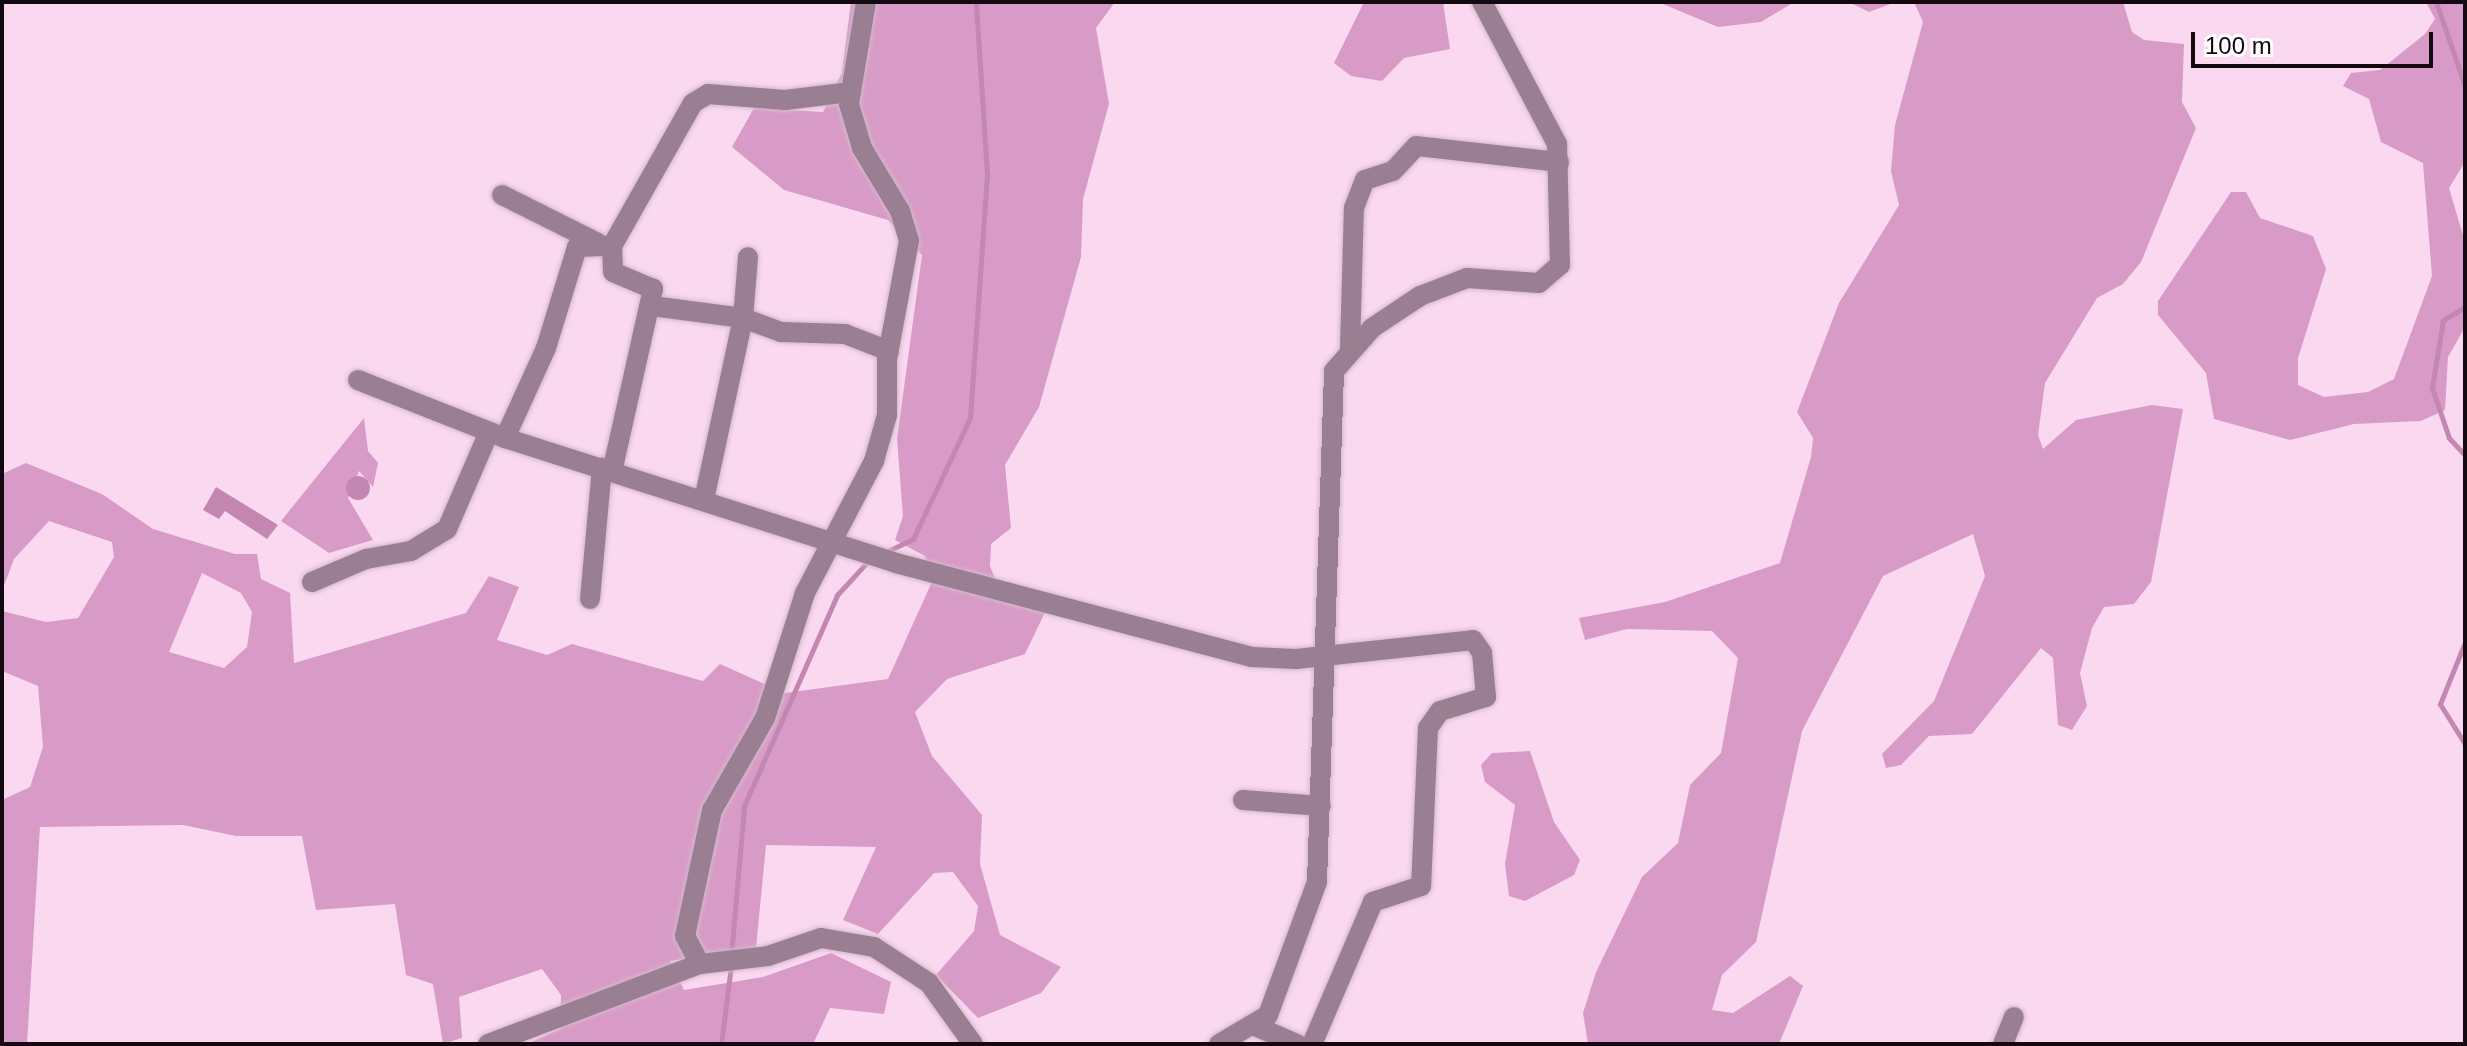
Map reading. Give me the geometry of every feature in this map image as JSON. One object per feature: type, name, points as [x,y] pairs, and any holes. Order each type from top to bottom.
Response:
[{"type":"street","points":[[700,964],[685,936],[712,810],[765,718],[829,540],[874,461],[887,415],[889,351],[907,228],[862,148],[850,92],[866,2]]},
{"type":"street","points":[[1350,348],[1447,284],[1494,277],[1539,283],[1555,275],[1559,162],[1542,110],[1505,55],[1482,2]]},
{"type":"street","points":[[590,599],[607,470],[652,306],[652,283],[613,272],[605,244],[699,97],[785,100],[850,92]]},
{"type":"street","points":[[1219,1044],[1255,1026],[1268,1015],[1314,898],[1321,806],[1328,397],[1350,348],[1354,208],[1365,180],[1393,171],[1416,146],[1559,162]]},
{"type":"street","points":[[502,195],[605,244]]},
{"type":"street","points":[[312,582],[366,559],[411,551],[447,529],[546,348],[577,247],[605,244]]},
{"type":"street","points":[[704,500],[743,318],[748,257]]},
{"type":"street","points":[[652,306],[743,318],[781,332],[845,334],[889,351]]},
{"type":"street","points":[[358,380],[497,435],[862,548],[896,563],[1252,657],[1323,655],[1458,637],[1479,645],[1488,684],[1479,702],[1430,720],[1421,886],[1373,902],[1312,1044]]},
{"type":"street","points":[[1243,800],[1321,806]]},
{"type":"street","points":[[488,1044],[700,964],[733,962],[821,938],[860,942],[913,968],[972,1043]]},
{"type":"street","points":[[2003,1044],[2014,1017]]},
{"type":"street","points":[[1255,1026],[1297,1044]]},
{"type":"shaded area","points":[[851,2],[1115,2],[1096,28],[1109,104],[1083,199],[1081,257],[1039,407],[1005,465],[1011,528],[991,544],[990,566],[1003,599],[1047,608],[1025,654],[947,679],[915,712],[932,756],[982,815],[980,864],[1000,935],[1061,967],[1041,993],[978,1018],[936,975],[974,931],[978,906],[953,872],[934,873],[878,934],[843,920],[876,847],[766,845],[756,948],[670,961],[684,990],[763,977],[831,953],[891,982],[884,1014],[830,1008],[813,1044],[527,1044],[560,1029],[561,995],[542,969],[459,997],[462,1038],[443,1044],[433,984],[406,975],[395,904],[316,910],[302,836],[236,836],[183,825],[40,827],[27,1044],[2,1044],[2,800],[30,787],[43,747],[38,686],[2,671],[2,611],[46,622],[78,618],[114,557],[112,542],[49,521],[14,559],[2,591],[2,474],[26,463],[102,494],[153,529],[235,554],[257,554],[261,579],[290,593],[294,663],[466,613],[489,576],[519,587],[497,640],[547,655],[572,644],[703,681],[720,664],[785,693],[888,679],[931,584],[925,556],[895,540],[903,516],[897,439],[922,255],[888,220],[784,190],[732,147],[754,108],[823,112],[842,73]],"holes":[[[202,573],[241,593],[252,612],[247,647],[224,668],[169,652]]]},
{"type":"shaded area","points":[[1364,2],[1443,2],[1450,49],[1404,58],[1382,81],[1351,76],[1334,63]]},
{"type":"shaded area","points":[[1658,2],[1794,2],[1761,22],[1718,27]]},
{"type":"shaded area","points":[[1849,2],[1896,2],[1869,12]]},
{"type":"shaded area","points":[[1914,2],[2123,2],[2132,32],[2144,40],[2184,44],[2182,102],[2196,128],[2141,262],[2123,284],[2097,298],[2045,383],[2038,435],[2043,449],[2076,420],[2152,405],[2183,409],[2151,582],[2134,604],[2104,607],[2092,628],[2080,673],[2087,706],[2072,730],[2058,725],[2053,658],[2041,648],[1972,734],[1929,736],[1901,765],[1886,768],[1882,754],[1934,701],[1985,576],[1973,534],[1883,576],[1802,731],[1756,942],[1722,975],[1712,1010],[1733,1013],[1790,976],[1803,986],[1779,1044],[1588,1044],[1583,1013],[1596,972],[1642,877],[1678,843],[1690,785],[1721,753],[1738,658],[1712,631],[1627,629],[1585,640],[1579,618],[1665,602],[1780,563],[1811,457],[1813,438],[1797,412],[1839,303],[1899,205],[1891,171],[1895,125],[1923,22]]},
{"type":"shaded area","points":[[2426,2],[2465,2],[2465,162],[2449,188],[2465,242],[2465,327],[2448,357],[2445,410],[2421,421],[2354,424],[2290,440],[2214,419],[2206,373],[2158,315],[2158,301],[2231,192],[2246,192],[2260,218],[2313,236],[2326,269],[2298,358],[2298,385],[2324,397],[2368,392],[2394,379],[2432,276],[2423,163],[2381,142],[2369,99],[2343,86],[2351,73],[2380,70],[2425,34],[2435,19]]},
{"type":"shaded area","points":[[364,418],[368,451],[378,463],[373,487],[359,471],[348,498],[373,540],[329,553],[281,521]]},
{"type":"shaded area","points":[[358,476],[367,479],[370,488],[367,497],[358,500],[349,497],[346,488],[349,479]]},
{"type":"shaded area","points":[[216,487],[278,525],[267,539],[225,511],[219,519],[203,510]]},
{"type":"shaded area","points":[[1530,751],[1554,822],[1580,860],[1574,875],[1525,901],[1509,896],[1505,864],[1515,805],[1485,782],[1481,765],[1492,753]]},
{"type":"waterway","points":[[886,552],[913,539],[970,418],[987,174],[976,2]]},
{"type":"waterway","points":[[2436,2],[2465,86]]},
{"type":"waterway","points":[[2465,307],[2443,320],[2432,388],[2449,438],[2465,455]]},
{"type":"waterway","points":[[731,956],[744,806],[837,595],[870,559]]},
{"type":"waterway","points":[[2465,642],[2440,704],[2465,744]]},
{"type":"waterway","points":[[721,1044],[731,966]]}]
